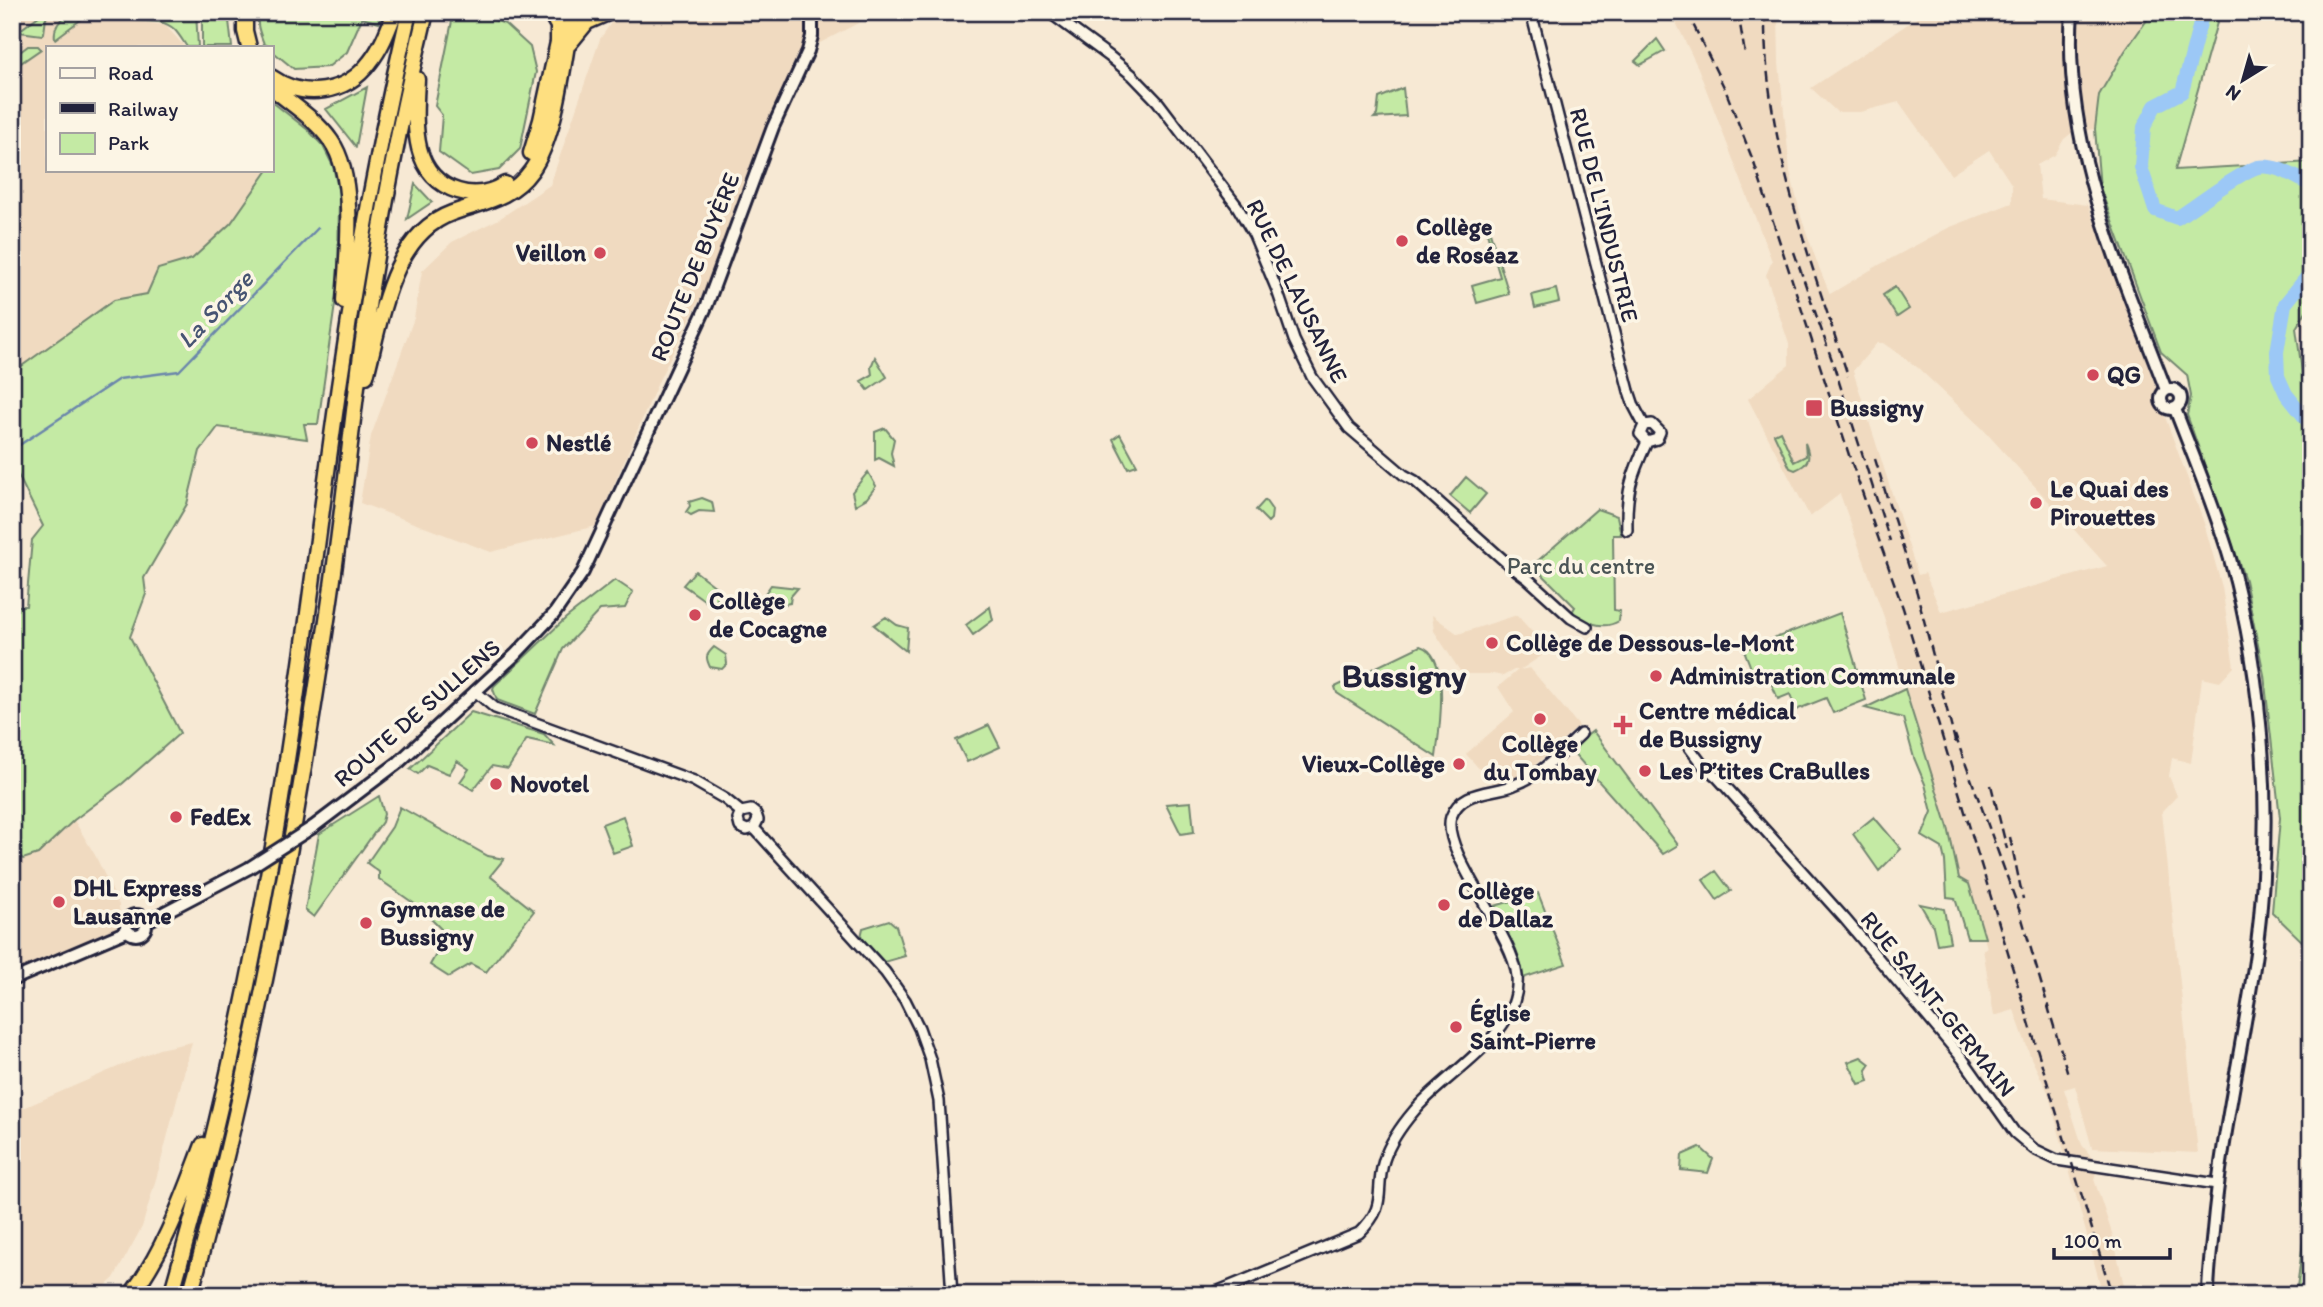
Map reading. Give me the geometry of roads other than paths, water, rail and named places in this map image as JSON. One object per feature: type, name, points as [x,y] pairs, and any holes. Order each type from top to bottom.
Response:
[{"type":"highway","points":[[239,12],[238,27],[243,46]]},
{"type":"highway","points":[[245,12],[249,46]]},
{"type":"highway","points":[[273,78],[301,90],[324,90],[343,84],[355,77],[370,62],[382,43],[395,12]]},
{"type":"highway","points":[[172,1295],[202,1183],[248,982],[297,692],[339,383],[373,180],[409,12]]},
{"type":"highway","points":[[190,1295],[243,1089],[278,922],[327,618],[382,226],[426,12]]},
{"type":"highway","points":[[419,39],[415,125],[421,156],[431,174],[450,188],[466,193],[487,192],[504,185],[517,174],[528,159],[536,139],[558,42],[558,26],[550,12]]},
{"type":"highway","points":[[352,431],[390,289],[402,257],[418,235],[433,221],[503,196],[514,189],[529,174],[539,157],[547,138],[573,12]]},
{"type":"highway","points":[[568,45],[587,22],[610,12]]},
{"type":"highway","points":[[273,89],[323,131],[336,149],[345,174],[347,233],[339,383]]},
{"type":"highway","points":[[131,1295],[151,1265],[174,1221],[222,1098]]},
{"type":"main road","points":[[2072,12],[2071,64],[2078,123],[2089,176],[2103,225],[2166,390],[2162,395],[2163,405],[2168,409],[2175,409],[2233,570],[2249,646],[2260,732],[2264,803],[2262,888],[2256,952],[2217,1184],[2208,1295]]},
{"type":"main road","name":"ROUTE DE BUYÈRE","points":[[601,533],[707,305],[773,127],[808,51],[812,36],[811,13]]},
{"type":"main road","name":"ROUTE DE SULLENS","points":[[12,980],[127,931],[127,921],[132,916],[138,915],[146,922],[249,869],[313,827],[399,762],[529,641],[554,614],[583,572],[601,533]]},
{"type":"street","name":"RUE DE LAUSANNE","points":[[1049,12],[1132,75],[1158,102],[1237,206],[1254,235],[1307,368],[1349,428],[1404,475],[1415,481],[1571,618],[1587,627]]},
{"type":"street","name":"RUE DE L'INDUSTRIE","points":[[1531,12],[1629,391],[1644,425]]},
{"type":"street","points":[[1627,530],[1628,489],[1647,442],[1657,439],[1660,432],[1652,424],[1644,425],[1640,434],[1647,442]]},
{"type":"street","points":[[475,691],[495,708],[694,781],[741,812]]},
{"type":"street","points":[[1209,1295],[1359,1233],[1371,1222],[1378,1208],[1384,1161],[1400,1130],[1416,1108],[1500,1030],[1518,991],[1517,972],[1511,954],[1454,847],[1450,830],[1451,817],[1466,797],[1522,782],[1543,768],[1581,734]]},
{"type":"street","name":"RUE SAINT-GERMAIN","points":[[1686,743],[1693,754],[1718,778],[1845,919],[1962,1058],[2015,1133],[2034,1149],[2057,1160],[2217,1184]]},
{"type":"street","points":[[747,810],[756,814],[758,820],[754,828],[747,830],[740,827],[738,819],[741,812],[747,810]]},
{"type":"street","points":[[754,828],[885,972],[905,1000],[919,1028],[930,1059],[939,1101],[952,1295]]},
{"type":"waterway","points":[[2203,12],[2182,92],[2155,106],[2144,127],[2141,167],[2155,210],[2177,218],[2230,182],[2258,167],[2279,169],[2311,185]]},
{"type":"waterway","name":"La Sorge","points":[[12,446],[18,446],[119,379],[179,371],[318,228]]},
{"type":"waterway","points":[[2311,272],[2285,304],[2277,352],[2278,376],[2286,394],[2311,425]]},
{"type":"waterway","points":[[2309,1295],[2311,1248]]},
{"type":"railway","points":[[1687,12],[1725,89],[1754,163],[1849,455],[1903,608],[2112,1295]]},
{"type":"railway","points":[[1738,12],[1745,54]]},
{"type":"railway","points":[[1765,12],[1766,59],[1780,151],[1805,242],[1848,376]]},
{"type":"railway","points":[[1794,252],[1890,541]]},
{"type":"railway","points":[[1875,459],[1917,593],[1956,745]]},
{"type":"railway","points":[[1955,735],[2020,912],[2068,1074]]},
{"type":"railway","points":[[1991,785],[2007,849]]},
{"type":"railway","points":[[2010,837],[2023,899]]},
{"type":"place","name":"Collège de Roséaz","points":[[1402,241]]},
{"type":"place","name":"Veillon","points":[[600,253]]},
{"type":"place","name":"QG","points":[[2093,375]]},
{"type":"place","name":"Bussigny","points":[[1814,408]]},
{"type":"place","name":"Nestlé","points":[[532,443]]},
{"type":"place","name":"Le Quai des Pirouettes","points":[[2036,503]]},
{"type":"place","name":"Collège de Cocagne","points":[[695,615]]},
{"type":"place","name":"Collège de Dessous-le-Mont","points":[[1492,643]]},
{"type":"place","name":"Administration Communale","points":[[1656,676]]},
{"type":"place","name":"Collège du Tombay","points":[[1540,719]]},
{"type":"place","name":"Centre médical de Bussigny","points":[[1623,725]]},
{"type":"place","name":"Vieux-Collège","points":[[1459,764]]},
{"type":"place","name":"Les P’tites CraBulles","points":[[1645,771]]},
{"type":"place","name":"Novotel","points":[[496,784]]},
{"type":"place","name":"FedEx","points":[[176,817]]},
{"type":"place","name":"DHL Express Lausanne","points":[[59,902]]},
{"type":"place","name":"Collège de Dallaz","points":[[1444,905]]},
{"type":"place","name":"Gymnase de Bussigny","points":[[366,923]]},
{"type":"place","name":"Église Saint-Pierre","points":[[1456,1027]]},
{"type":"district","name":"Bussigny","points":[[1404,676]]},
{"type":"park label","name":"Parc du centre","points":[[1581,566]]}]
